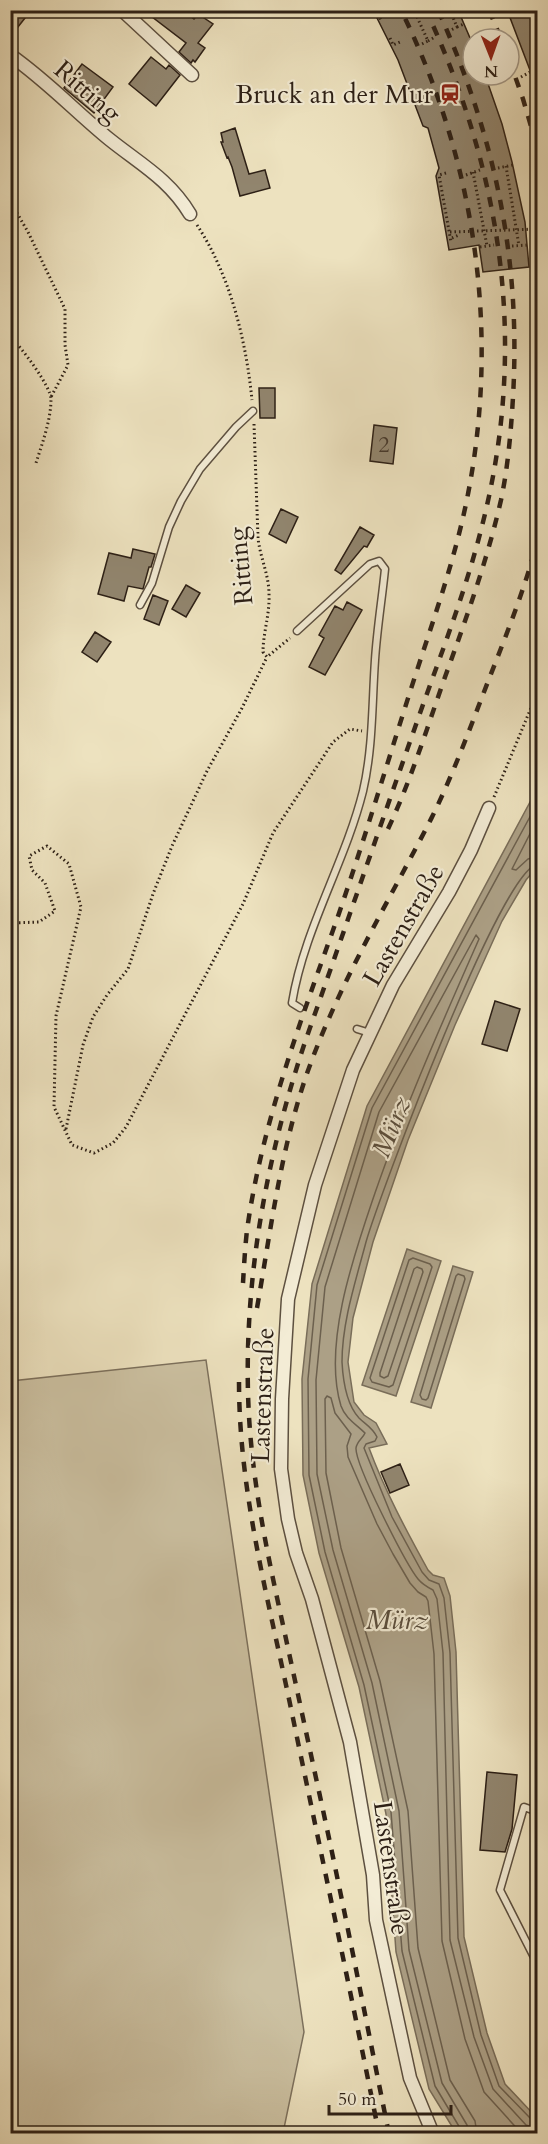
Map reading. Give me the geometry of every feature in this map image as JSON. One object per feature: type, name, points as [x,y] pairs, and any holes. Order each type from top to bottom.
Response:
[{"type":"street","points":[[122,10],[192,75]]},
{"type":"street","name":"Ritting","points":[[10,55],[109,139],[164,180],[180,196],[190,214]]},
{"type":"street","name":"Lastenstraße","points":[[433,2133],[410,2078],[376,1920],[371,1864],[350,1742],[288,1519],[281,1469],[282,1399],[288,1299],[315,1185],[353,1070],[393,985],[449,892],[471,850],[489,808]]},
{"type":"lane","points":[[140,605],[152,583],[169,527],[181,501],[200,469],[253,411]]},
{"type":"lane","points":[[297,631],[370,564],[374,561],[383,564],[385,569],[375,659],[372,732],[363,790],[316,919],[297,981],[292,1003],[300,1008]]},
{"type":"lane","points":[[357,1029],[370,1033]]},
{"type":"lane","points":[[537,1812],[524,1807],[500,1890],[537,1965]]},
{"type":"path","points":[[376,10],[381,20]]},
{"type":"path","points":[[450,10],[458,27]]},
{"type":"path","points":[[495,12],[500,10]]},
{"type":"path","points":[[417,17],[428,41]]},
{"type":"path","points":[[451,30],[464,24]]},
{"type":"path","points":[[390,38],[393,45],[400,42]]},
{"type":"path","points":[[422,44],[435,38]]},
{"type":"path","points":[[521,76],[530,72]]},
{"type":"path","points":[[498,168],[513,165]]},
{"type":"path","points":[[506,166],[519,246]]},
{"type":"path","points":[[466,174],[480,170]]},
{"type":"path","points":[[473,172],[487,246]]},
{"type":"path","points":[[446,173],[439,175],[451,242],[452,236],[459,235]]},
{"type":"path","points":[[10,201],[28,232],[65,309],[65,345],[68,365],[51,398],[36,464]]},
{"type":"path","name":"Ritting","points":[[190,214],[214,252],[233,306],[249,373],[253,411],[258,538],[260,556],[267,575],[270,594],[263,644],[263,652],[267,657]]},
{"type":"path","points":[[450,231],[537,229]]},
{"type":"path","points":[[480,247],[494,245]]},
{"type":"path","points":[[512,246],[528,245]]},
{"type":"path","points":[[10,337],[29,357],[51,398]]},
{"type":"path","points":[[66,1131],[83,1045],[93,1017],[128,969],[172,846],[207,771],[267,657],[297,631]]},
{"type":"path","points":[[489,808],[537,691]]},
{"type":"path","points":[[10,922],[39,922],[55,911],[45,883],[32,870],[29,856],[47,846],[69,864],[81,908],[56,1016],[54,1107],[72,1145],[94,1153],[113,1143],[126,1127],[243,904],[273,833],[333,742],[350,729],[372,732]]},
{"type":"shaded area","points":[[206,1360],[304,2032],[283,2133],[11,2133],[11,1381]]},
{"type":"water","name":"Mürz","points":[[537,789],[537,867],[526,880],[502,921],[455,1025],[408,1140],[373,1242],[353,1318],[348,1362],[354,1402],[364,1415],[376,1423],[387,1444],[369,1448],[382,1480],[428,1570],[433,1575],[444,1578],[450,1596],[456,1652],[464,1937],[487,2033],[505,2084],[537,2118],[537,2133],[456,2133],[429,2089],[396,1952],[386,1814],[359,1687],[319,1553],[303,1475],[302,1379],[312,1284],[367,1106]]},
{"type":"water","points":[[407,1249],[441,1261],[396,1396],[362,1385]]},
{"type":"water","points":[[453,1266],[473,1272],[431,1408],[411,1402]]},
{"type":"building","points":[[10,10],[16,10],[25,18],[10,37]]},
{"type":"building","points":[[143,10],[182,10],[194,19],[198,14],[213,24],[198,43],[205,48],[195,62],[193,60],[191,63],[179,52],[186,43]]},
{"type":"building","points":[[373,10],[458,10],[465,27],[461,27],[461,87],[489,87],[512,162],[525,222],[529,267],[483,272],[479,245],[449,250],[436,176],[439,168],[428,128],[423,126],[398,60]]},
{"type":"building","points":[[518,10],[537,10],[536,86],[521,47],[521,27],[514,27],[509,15]]},
{"type":"building","points":[[151,57],[166,69],[169,65],[180,75],[156,106],[129,84]]},
{"type":"building","points":[[82,64],[113,87],[94,113],[64,88]]},
{"type":"building","points":[[235,128],[249,174],[265,170],[270,188],[240,196],[232,167],[221,142],[223,142],[221,133]]},
{"type":"building","points":[[259,388],[275,388],[275,418],[260,418]]},
{"type":"building","points":[[374,425],[397,428],[393,464],[370,461]]},
{"type":"building","points":[[281,509],[298,517],[286,543],[269,534]]},
{"type":"building","points":[[360,527],[374,535],[367,547],[364,546],[341,574],[335,570]]},
{"type":"building","points":[[133,549],[155,554],[143,589],[128,586],[124,601],[98,594],[109,553],[131,558]]},
{"type":"building","points":[[186,585],[200,593],[186,617],[172,609]]},
{"type":"building","points":[[153,595],[168,601],[159,625],[144,619]]},
{"type":"building","points":[[347,602],[362,610],[325,675],[309,667],[324,638],[319,635],[335,606],[343,610]]},
{"type":"building","points":[[95,632],[111,642],[97,662],[82,652]]},
{"type":"building","points":[[495,1001],[520,1009],[507,1051],[482,1044]]},
{"type":"building","points":[[400,1464],[409,1485],[390,1493],[381,1472]]},
{"type":"building","points":[[487,1772],[517,1775],[512,1829],[505,1852],[480,1850]]},
{"type":"railway","points":[[243,1283],[247,1230],[262,1150],[284,1072],[356,862],[449,569],[463,519],[477,432],[481,370],[480,308],[474,247],[463,186],[447,126],[426,67],[401,10]]},
{"type":"railway","points":[[389,2134],[265,1539],[255,1481],[249,1422],[248,1348],[250,1304],[261,1215],[280,1128],[305,1042],[458,606],[482,526],[496,459],[503,393],[505,328],[500,263],[490,199],[474,135],[452,72],[426,10]]},
{"type":"railway","points":[[388,829],[418,754],[489,545],[506,475],[513,397],[513,296],[500,199],[475,104],[438,10]]},
{"type":"railway","points":[[489,10],[496,27]]},
{"type":"railway","points":[[519,87],[538,150]]},
{"type":"railway","points":[[257,1308],[273,1213],[293,1118],[313,1057],[352,968],[445,789],[509,627],[538,538]]},
{"type":"railway","points":[[239,1382],[244,1462],[256,1542],[379,2134]]},
{"type":"place","name":"Bruck an der Mur","points":[[450,94]]}]
